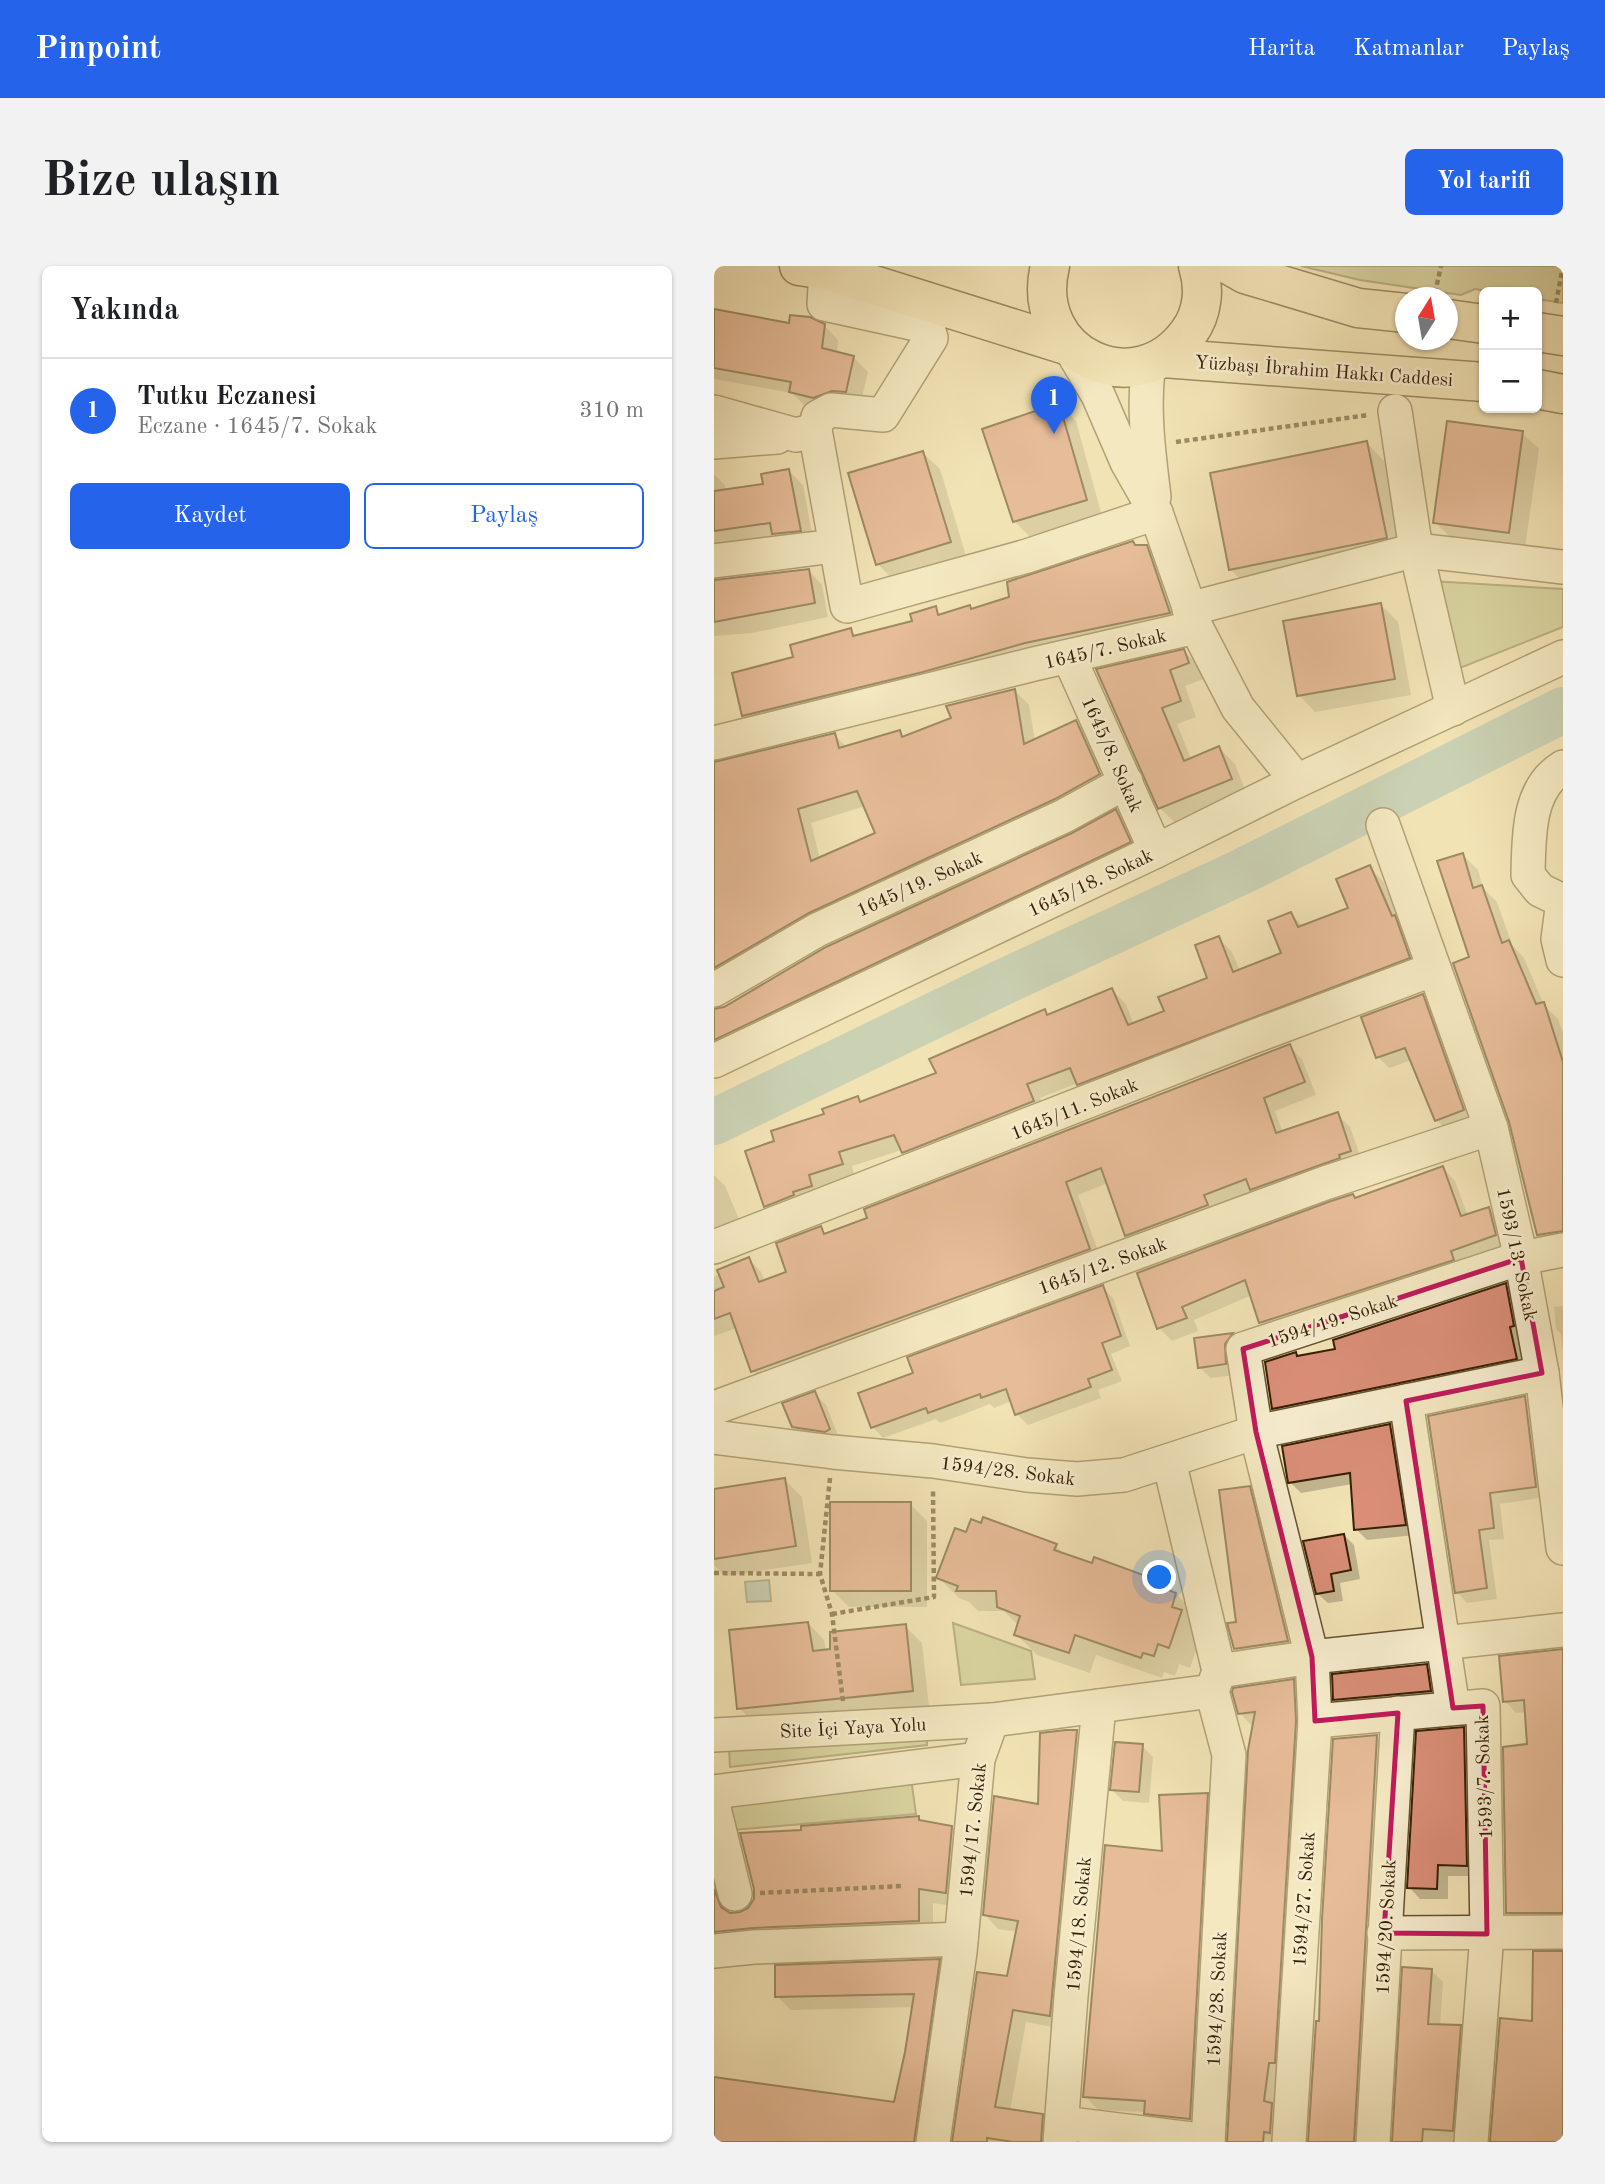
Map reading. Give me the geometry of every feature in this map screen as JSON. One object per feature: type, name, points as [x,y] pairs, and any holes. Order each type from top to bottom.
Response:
[{"type":"main road","points":[[1050,266],[1046,283],[1047,306],[1055,327],[1069,345],[1090,360],[1114,368],[1139,367],[1163,358],[1181,344],[1195,324],[1202,302],[1202,279],[1198,266]]},
{"type":"main road","points":[[1231,266],[1245,274],[1358,308],[1395,312]]},
{"type":"main road","points":[[813,268],[1069,345]]},
{"type":"main road","points":[[1458,320],[1479,323]]},
{"type":"main road","name":"Yüzbaşı İbrahim Hakkı Caddesi","points":[[1163,358],[1479,382]]},
{"type":"main road","points":[[1542,391],[1563,394]]},
{"type":"street","points":[[714,442],[806,433],[818,417],[831,410],[883,415],[931,338],[929,331],[920,325],[824,304],[813,268]]},
{"type":"street","points":[[1069,345],[1098,395],[1126,462],[1156,513]]},
{"type":"street","points":[[1163,358],[1148,370],[1146,388],[1147,445],[1156,513],[1192,618],[1238,708],[1297,781]]},
{"type":"street","points":[[1395,411],[1416,550],[1453,709]]},
{"type":"street","points":[[714,412],[806,433]]},
{"type":"street","points":[[806,433],[847,606],[1027,556],[1156,513]]},
{"type":"street","points":[[714,561],[834,545]]},
{"type":"street","points":[[1416,550],[1563,568]]},
{"type":"street","name":"1645/7. Sokak","points":[[714,743],[1069,657],[1416,550]]},
{"type":"street","name":"1645/8. Sokak","points":[[1069,657],[1156,851]]},
{"type":"street","name":"1645/18. Sokak","points":[[714,1061],[1297,781],[1563,657]]},
{"type":"street","points":[[1563,768],[1544,783],[1534,807],[1528,875],[1539,890],[1563,901],[1558,939],[1563,960]]},
{"type":"street","name":"1645/19. Sokak","points":[[714,990],[817,930],[1041,827],[1126,782]]},
{"type":"street","name":"1593/13. Sokak","points":[[1383,825],[1491,1128],[1521,1258],[1557,1450],[1563,1548]]},
{"type":"street","name":"1645/11. Sokak","points":[[714,1247],[1434,969]]},
{"type":"street","name":"1645/12. Sokak","points":[[714,1408],[1325,1183],[1491,1128]]},
{"type":"street","name":"1594/19. Sokak","points":[[1312,1657],[1256,1432],[1243,1349],[1521,1258],[1563,1250]]},
{"type":"street","points":[[1169,1461],[1256,1432],[1542,1373]]},
{"type":"street","name":"1593/7. Sokak","points":[[1406,1401],[1453,1708],[1483,1706],[1487,1934],[1471,2142]]},
{"type":"street","name":"1594/28. Sokak","points":[[714,1437],[1077,1479],[1124,1475],[1169,1461],[1229,1755],[1208,2141]]},
{"type":"street","points":[[992,1720],[1099,1706],[1312,1657],[1563,1630]]},
{"type":"street","name":"1594/27. Sokak","points":[[1289,2142],[1314,1721],[1312,1657]]},
{"type":"street","name":"1594/18. Sokak","points":[[1061,2133],[1071,1996],[1099,1706]]},
{"type":"street","points":[[1314,1721],[1453,1708]]},
{"type":"street","name":"1594/20. Sokak","points":[[1373,2142],[1398,1713]]},
{"type":"street","name":"Site İçi Yaya Yolu","points":[[714,1735],[992,1720]]},
{"type":"street","name":"1594/17. Sokak","points":[[933,2142],[961,1939],[978,1759],[992,1720]]},
{"type":"street","points":[[714,1792],[978,1759]]},
{"type":"street","points":[[714,1808],[735,1894]]},
{"type":"street","points":[[1384,1933],[1563,1932]]},
{"type":"street","points":[[714,1951],[961,1939]]},
{"type":"street","points":[[1061,2133],[1208,2141]]},
{"type":"path","points":[[1436,287],[1441,266]]},
{"type":"path","points":[[1552,324],[1563,266]]},
{"type":"path","points":[[1147,445],[1395,411]]},
{"type":"path","points":[[833,1452],[820,1574],[832,1614],[843,1702]]},
{"type":"path","points":[[832,1614],[934,1597],[933,1461]]},
{"type":"path","points":[[714,1573],[820,1574]]},
{"type":"path","points":[[735,1894],[903,1886]]},
{"type":"highlighted area","points":[[1521,1258],[1542,1373],[1406,1401],[1453,1708],[1483,1706],[1487,1934],[1384,1933],[1398,1713],[1315,1721],[1312,1657],[1256,1432],[1243,1349]]},
{"type":"green space","points":[[1301,266],[1563,266],[1563,303],[1542,300],[1542,287],[1479,287],[1479,290],[1461,295],[1458,295],[1458,287],[1407,287],[1360,280]]},
{"type":"green space","points":[[1431,581],[1563,589],[1563,627],[1450,672]]},
{"type":"green space","points":[[953,1623],[1031,1651],[1035,1679],[961,1685]]},
{"type":"green space","points":[[926,1709],[927,1745],[730,1767],[728,1729]]},
{"type":"green space","points":[[911,1778],[916,1814],[734,1830],[727,1796]]},
{"type":"water","points":[[769,1580],[771,1601],[747,1602],[745,1582]]},
{"type":"building","points":[[714,309],[789,323],[790,315],[810,317],[825,324],[822,348],[854,356],[846,392],[832,391],[813,398],[789,392],[791,382],[714,368]]},
{"type":"building","points":[[1059,403],[1087,500],[1013,522],[982,429]]},
{"type":"building","points":[[1447,421],[1523,431],[1509,533],[1433,523]]},
{"type":"building","points":[[1367,441],[1387,538],[1229,570],[1210,473]]},
{"type":"building","points":[[923,451],[951,542],[876,565],[848,473]]},
{"type":"building","points":[[789,469],[801,531],[772,534],[770,523],[714,531],[714,491],[763,484],[761,474]]},
{"type":"building","points":[[1133,541],[1135,545],[1147,545],[1170,613],[1025,643],[923,672],[742,716],[732,673],[793,657],[790,645],[851,628],[853,636],[912,621],[910,614],[936,606],[938,615],[970,605],[971,609],[1009,597],[1007,582]]},
{"type":"building","points":[[809,569],[815,603],[714,622],[714,580]]},
{"type":"building","points":[[1381,603],[1395,679],[1297,696],[1283,621]]},
{"type":"building","points":[[1184,649],[1189,663],[1170,670],[1181,701],[1162,708],[1184,761],[1219,746],[1232,779],[1158,809],[1096,669]]},
{"type":"building","points":[[1015,689],[1024,744],[1076,720],[1100,774],[1055,799],[809,913],[714,968],[714,762],[835,733],[839,748],[900,730],[902,737],[951,718],[946,706]],"holes":[[[857,791],[875,833],[811,861],[798,809]]]},
{"type":"building","points":[[1116,809],[1131,842],[714,1040],[714,1009],[724,1007],[826,947],[1072,833]]},
{"type":"building","points":[[1463,853],[1473,888],[1482,885],[1502,943],[1509,940],[1536,1004],[1544,1002],[1563,1062],[1563,1231],[1537,1235],[1509,1122],[1453,963],[1469,957],[1437,861]]},
{"type":"building","points":[[1370,865],[1392,916],[1395,915],[1410,958],[1077,1085],[1070,1068],[1027,1084],[1034,1101],[902,1153],[894,1135],[839,1152],[843,1164],[809,1175],[812,1186],[793,1192],[794,1195],[764,1207],[745,1151],[774,1141],[771,1131],[824,1114],[822,1109],[858,1096],[860,1102],[936,1073],[929,1059],[1045,1009],[1047,1015],[1112,988],[1128,1025],[1164,1011],[1158,997],[1207,978],[1195,945],[1219,936],[1233,972],[1281,953],[1268,921],[1291,912],[1298,927],[1348,908],[1336,879]]},
{"type":"building","points":[[1423,994],[1464,1110],[1435,1121],[1405,1048],[1376,1058],[1361,1017]]},
{"type":"building","points":[[1290,1044],[1305,1082],[1264,1098],[1276,1133],[1338,1112],[1351,1151],[1339,1155],[1340,1158],[1250,1190],[1246,1179],[1204,1195],[1208,1205],[1125,1236],[1101,1168],[1066,1182],[1090,1249],[751,1372],[730,1313],[714,1319],[714,1291],[724,1287],[717,1270],[749,1257],[759,1282],[786,1272],[776,1243],[821,1226],[824,1234],[867,1218],[864,1209]]},
{"type":"building","points":[[1443,1166],[1461,1216],[1489,1207],[1496,1235],[1451,1251],[1454,1260],[1259,1323],[1245,1280],[1182,1307],[1187,1318],[1157,1329],[1137,1273],[1331,1201],[1353,1194],[1355,1198]]},
{"type":"building","points":[[1506,1283],[1514,1326],[1510,1327],[1517,1359],[1272,1409],[1265,1362],[1296,1352],[1297,1356],[1335,1349],[1333,1340]]},
{"type":"building","points":[[1103,1285],[1121,1336],[1102,1343],[1112,1370],[1088,1379],[1091,1387],[1015,1415],[1006,1389],[981,1398],[980,1394],[928,1413],[926,1408],[871,1428],[858,1393],[913,1373],[907,1357]]},
{"type":"building","points":[[1233,1333],[1225,1344],[1226,1364],[1198,1368],[1194,1338]]},
{"type":"building","points":[[815,1391],[830,1429],[825,1432],[792,1427],[782,1403]]},
{"type":"building","points":[[1525,1396],[1536,1487],[1490,1493],[1494,1528],[1479,1530],[1487,1588],[1455,1593],[1428,1416]]},
{"type":"building","points":[[1390,1424],[1406,1525],[1354,1530],[1350,1473],[1288,1483],[1282,1446]]},
{"type":"building","points":[[785,1478],[796,1546],[714,1559],[714,1489]]},
{"type":"building","points":[[1250,1486],[1288,1641],[1234,1649],[1227,1623],[1236,1622],[1219,1490]]},
{"type":"building","points":[[830,1502],[911,1502],[911,1591],[830,1591]]},
{"type":"building","points":[[983,1517],[1057,1544],[1054,1550],[1092,1563],[1094,1557],[1168,1584],[1166,1589],[1176,1593],[1172,1607],[1182,1610],[1169,1648],[1158,1644],[1154,1656],[1143,1653],[1141,1658],[1075,1635],[1069,1653],[1014,1635],[1020,1616],[997,1607],[996,1591],[956,1591],[958,1586],[936,1578],[955,1528],[966,1532],[971,1519],[981,1523]]},
{"type":"building","points":[[1344,1534],[1351,1570],[1331,1574],[1334,1591],[1316,1594],[1303,1541]]},
{"type":"building","points":[[808,1622],[813,1651],[830,1649],[830,1632],[906,1624],[913,1691],[737,1709],[729,1630]]},
{"type":"building","points":[[1563,1649],[1563,1913],[1506,1913],[1503,1747],[1527,1744],[1524,1700],[1503,1702],[1499,1656]]},
{"type":"building","points":[[1427,1664],[1431,1691],[1333,1700],[1332,1674]]},
{"type":"building","points":[[1294,1679],[1296,1721],[1275,2063],[1269,2063],[1264,2101],[1272,2103],[1270,2133],[1264,2132],[1263,2142],[1227,2142],[1248,1750],[1255,1712],[1238,1714],[1232,1692],[1233,1688]]},
{"type":"building","points":[[1464,1727],[1467,1866],[1438,1865],[1437,1889],[1407,1888],[1416,1731]]},
{"type":"building","points":[[1077,1730],[1050,2016],[1013,2010],[995,2107],[1043,2114],[1041,2142],[987,2138],[987,2142],[952,2142],[977,1972],[1007,1976],[1018,1921],[983,1915],[994,1796],[1038,1804],[1040,1733]]},
{"type":"building","points":[[1377,1735],[1354,2142],[1308,2142],[1316,2021],[1319,2021],[1333,1739]]},
{"type":"building","points":[[1115,1742],[1143,1744],[1139,1792],[1110,1790]]},
{"type":"building","points":[[1208,1793],[1190,2119],[1144,2114],[1145,2101],[1083,2097],[1105,1845],[1162,1851],[1159,1795]]},
{"type":"building","points":[[919,1816],[919,1820],[952,1826],[946,1893],[919,1889],[919,1921],[714,1932],[714,1889],[721,1907],[730,1913],[748,1908],[754,1899],[740,1833],[801,1830],[801,1826]]},
{"type":"building","points":[[1533,1951],[1563,1951],[1563,2142],[1490,2142],[1500,2018],[1532,2021]]},
{"type":"building","points":[[940,1959],[914,2142],[714,2142],[714,2077],[894,2102],[914,1994],[775,1997],[775,1965]]},
{"type":"building","points":[[1402,1967],[1432,1969],[1428,2024],[1461,2025],[1453,2131],[1423,2129],[1422,2142],[1392,2142]]},
{"type":"waterway","points":[[714,1122],[999,984],[1243,871],[1563,710]]},
{"type":"place","name":"Tutku Eczanesi","points":[[1054,434]]}]
